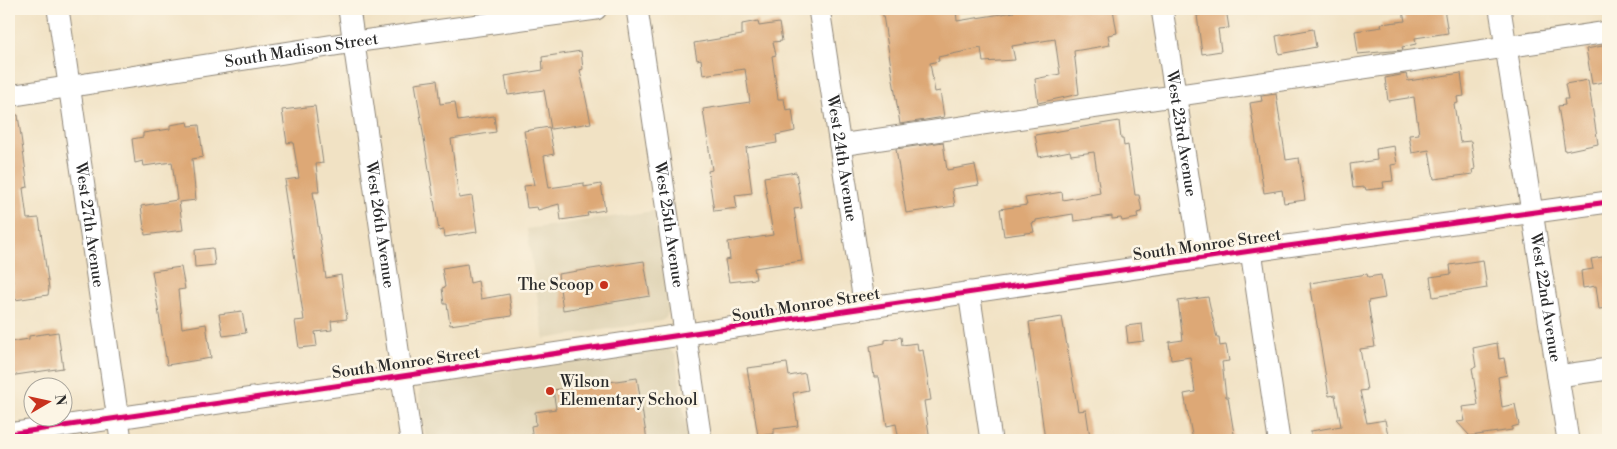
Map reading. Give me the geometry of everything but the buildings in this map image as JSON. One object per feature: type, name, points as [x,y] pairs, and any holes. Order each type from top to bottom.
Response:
[{"type":"street","name":"West 27th Avenue","points":[[58,9],[121,440]]},
{"type":"street","name":"West 26th Avenue","points":[[349,9],[411,440]]},
{"type":"street","name":"South Madison Street","points":[[9,96],[354,42],[596,9]]},
{"type":"street","name":"West 25th Avenue","points":[[637,9],[701,440]]},
{"type":"street","name":"West 24th Avenue","points":[[819,9],[865,308]]},
{"type":"street","name":"West 23rd Avenue","points":[[1162,9],[1201,259]]},
{"type":"street","name":"West 22nd Avenue","points":[[1500,9],[1568,440]]},
{"type":"street","points":[[840,145],[1608,32]]},
{"type":"street","name":"South Monroe Street","points":[[9,434],[1251,251],[1533,214],[1608,202]]},
{"type":"street","points":[[1251,251],[1280,440]]},
{"type":"street","points":[[969,292],[991,440]]},
{"type":"street","points":[[1558,376],[1608,369]]},
{"type":"shaded area","points":[[654,211],[669,308],[666,318],[661,321],[544,339],[527,229]]},
{"type":"shaded area","name":"Wilson Elementary School","points":[[668,348],[676,356],[688,440],[426,440],[419,395],[420,388],[427,382]]},
{"type":"cycle path","points":[[9,434],[1251,251],[1608,202]]},
{"type":"place","name":"The Scoop","points":[[604,285]]},
{"type":"place","name":"Wilson Elementary School","points":[[550,391]]}]
